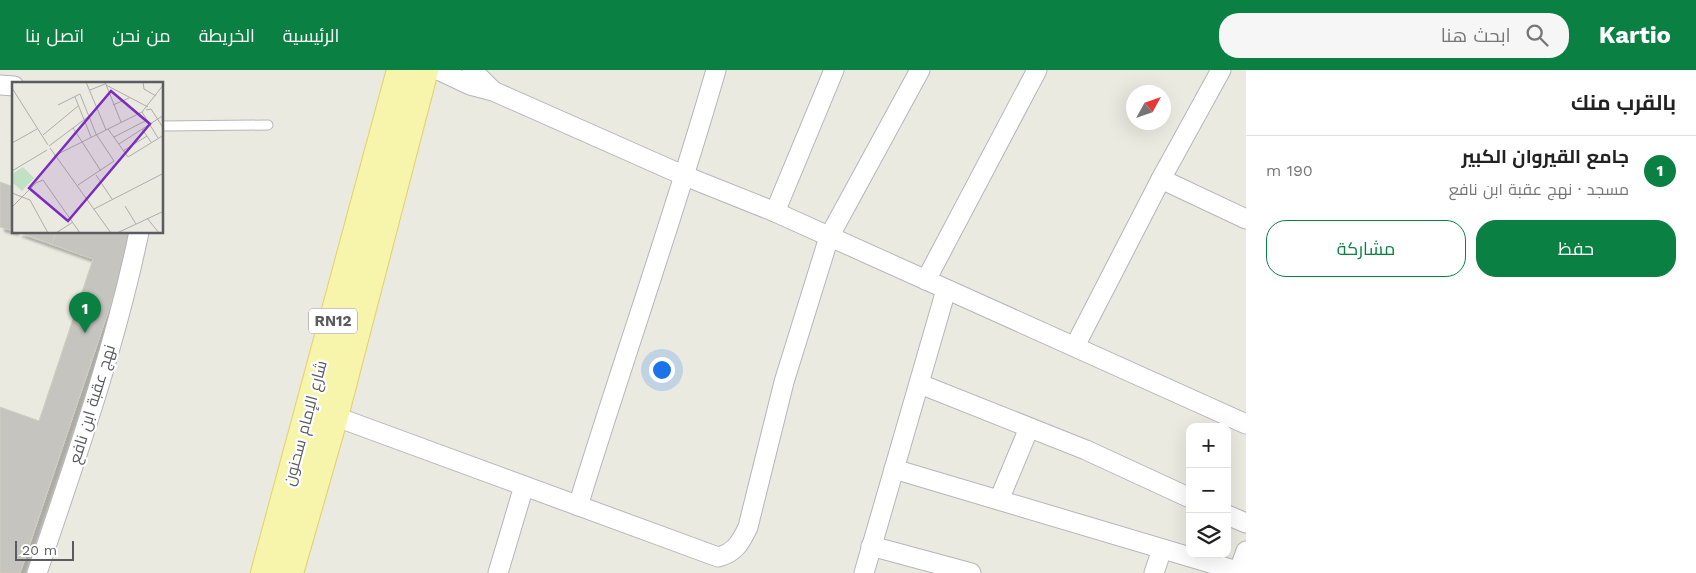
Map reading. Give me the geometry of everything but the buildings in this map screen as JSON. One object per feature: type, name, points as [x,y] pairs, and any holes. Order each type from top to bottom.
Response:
[{"type":"main road","name":"شارع الإمام سحنون","points":[[265,573],[402,70]]},
{"type":"main road","name":"شارع الإمام سحنون","points":[[289,573],[334,416],[424,70]]},
{"type":"street","points":[[438,70],[470,85],[493,91],[685,176],[775,212],[1246,424]]},
{"type":"street","points":[[472,70],[493,91]]},
{"type":"street","points":[[578,506],[613,392],[685,176],[716,70]]},
{"type":"street","points":[[775,212],[834,70]]},
{"type":"street","points":[[334,416],[718,557],[728,555],[735,549],[748,527],[784,382],[829,236],[920,70]]},
{"type":"street","points":[[926,280],[1037,70]]},
{"type":"street","points":[[1075,346],[1161,178],[1221,70]]},
{"type":"street","points":[[1161,178],[1246,219]]},
{"type":"street","name":"نهج عقبة ابن نافع","points":[[37,573],[78,452],[109,351],[138,234]]},
{"type":"street","points":[[864,573],[946,290]]},
{"type":"street","points":[[920,384],[1086,450],[1186,496]]},
{"type":"street","points":[[999,500],[1029,428]]},
{"type":"street","points":[[894,469],[1240,572],[1246,551]]},
{"type":"street","points":[[498,573],[524,486]]},
{"type":"street","points":[[1231,517],[1246,523]]},
{"type":"street","points":[[871,546],[971,573]]},
{"type":"street","points":[[1154,573],[1162,549]]},
{"type":"lane","points":[[164,126],[268,125]]},
{"type":"place","name":"جامع القيروان الكبير","points":[[85,333]]}]
